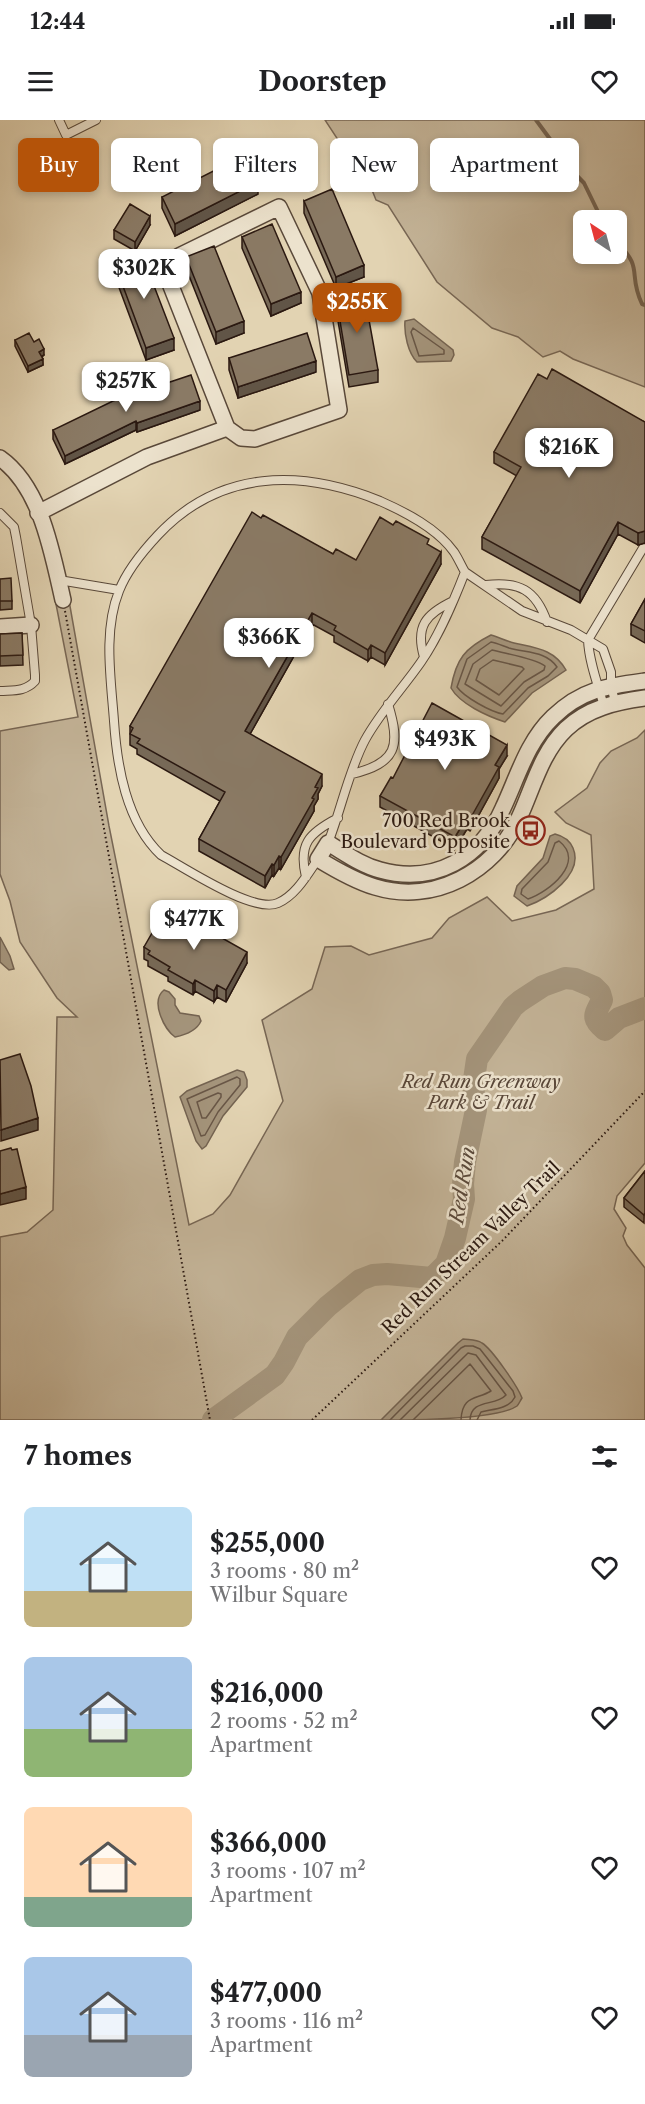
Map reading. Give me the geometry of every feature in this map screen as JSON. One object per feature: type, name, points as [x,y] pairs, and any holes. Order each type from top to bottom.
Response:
[{"type":"street","points":[[279,207],[320,293],[339,410],[255,439],[242,438],[227,428],[169,281],[169,267],[179,256],[279,207]]},
{"type":"street","points":[[38,513],[147,457],[227,428]]},
{"type":"street","points":[[0,458],[10,465],[28,487],[54,558],[63,600]]},
{"type":"street","points":[[0,627],[31,625]]},
{"type":"street","points":[[645,681],[605,687],[569,704],[540,731],[529,747],[495,824],[474,851],[460,861],[425,873],[393,873],[366,865],[328,843],[318,859],[358,881],[391,891],[431,890],[450,885],[469,876],[492,858],[511,834],[544,758],[553,744],[578,719],[609,704],[645,698]]},
{"type":"lane","points":[[59,120],[66,135],[96,120]]},
{"type":"lane","points":[[318,859],[298,888],[276,904],[252,903],[161,855],[141,830],[131,807],[115,744],[110,635],[119,590],[148,546],[165,527],[186,510],[211,496],[234,487],[264,481],[292,479],[332,484],[390,505],[432,531],[454,551],[465,572],[522,611],[571,630],[603,649],[610,672],[605,687]]},
{"type":"lane","points":[[0,513],[14,527],[31,625],[35,681],[30,687],[21,690],[0,691]]},
{"type":"lane","points":[[609,704],[605,687],[589,654],[588,640],[643,548]]},
{"type":"lane","points":[[328,843],[357,757],[366,738],[388,704],[424,657],[453,602],[465,572]]},
{"type":"lane","points":[[58,580],[119,590]]},
{"type":"lane","points":[[486,585],[512,584],[525,589],[536,598],[547,622]]},
{"type":"lane","points":[[424,657],[420,635],[424,623],[432,614],[453,602]]},
{"type":"lane","points":[[352,774],[378,765],[386,759],[394,747],[396,736],[388,704]]},
{"type":"lane","points":[[306,877],[302,855],[306,842],[315,831],[338,818]]},
{"type":"path","points":[[63,600],[210,1420]]},
{"type":"path","name":"Red Run Stream Valley Trail","points":[[312,1420],[502,1241],[645,1091]]},
{"type":"green space","points":[[325,120],[645,120],[645,387],[573,359],[560,351],[543,357],[518,337],[492,328],[437,282],[388,205],[376,200],[373,192],[418,192],[418,138],[337,138]]},
{"type":"green space","name":"Red Run Greenway Park & Trail","points":[[68,595],[109,826],[189,1225],[213,1214],[230,1195],[283,1101],[262,1020],[312,989],[325,947],[351,946],[369,955],[432,938],[449,918],[487,897],[512,921],[556,910],[594,889],[591,835],[566,823],[555,812],[587,788],[600,763],[611,751],[637,738],[645,730],[645,1163],[617,1196],[614,1209],[626,1228],[623,1236],[627,1245],[645,1268],[645,1420],[0,1420],[0,1237],[27,1232],[53,1210],[57,1017],[77,1017],[57,998],[20,942],[10,901],[0,874],[0,731],[78,717],[55,599]]},
{"type":"water","points":[[414,319],[453,350],[454,355],[451,361],[417,362],[407,343],[405,332],[405,321]]},
{"type":"water","points":[[491,635],[544,650],[556,658],[566,670],[532,693],[505,722],[467,704],[451,688],[456,669],[463,656],[474,645]]},
{"type":"water","points":[[555,834],[572,845],[575,858],[573,867],[562,884],[544,898],[527,906],[514,896],[517,886],[543,858],[550,836]]},
{"type":"water","points":[[0,937],[14,969],[9,970],[0,962]]},
{"type":"water","points":[[164,990],[175,999],[175,1005],[180,1013],[199,1016],[201,1021],[194,1029],[175,1037],[167,1028],[158,1008],[160,995]]},
{"type":"water","points":[[237,1070],[244,1072],[247,1087],[223,1116],[202,1149],[196,1141],[180,1097],[187,1091]]},
{"type":"water","points":[[463,1339],[480,1342],[492,1353],[520,1393],[522,1398],[517,1406],[507,1411],[473,1417],[381,1420],[458,1343]]},
{"type":"building","points":[[213,171],[213,192],[238,192],[175,224],[162,197],[172,192],[201,192],[201,177]]},
{"type":"building","points":[[330,190],[333,192],[364,265],[336,277],[304,201]]},
{"type":"building","points":[[130,204],[150,216],[135,242],[114,230]]},
{"type":"building","points":[[272,224],[301,292],[271,304],[242,237]]},
{"type":"building","points":[[214,246],[244,321],[216,332],[186,257]]},
{"type":"building","points":[[141,252],[174,338],[146,348],[114,262]]},
{"type":"building","points":[[364,292],[378,370],[349,375],[336,297]]},
{"type":"building","points":[[29,333],[34,342],[39,339],[44,349],[39,352],[43,359],[28,366],[15,340]]},
{"type":"building","points":[[307,333],[316,361],[238,387],[229,358]]},
{"type":"building","points":[[552,369],[645,422],[645,531],[638,533],[618,522],[580,591],[482,537],[521,467],[494,452],[538,374],[547,379]]},
{"type":"building","points":[[191,375],[200,401],[137,423],[136,421],[65,456],[53,430],[113,401]]},
{"type":"building","points":[[252,512],[261,518],[263,515],[333,554],[336,549],[356,560],[380,517],[393,525],[396,521],[429,539],[427,544],[441,552],[385,653],[371,645],[368,650],[334,630],[336,626],[312,613],[245,731],[322,774],[315,787],[318,788],[312,798],[314,799],[281,857],[279,856],[274,865],[272,864],[265,876],[199,839],[225,792],[137,743],[140,739],[130,734],[133,728],[130,726]]},
{"type":"building","points":[[11,578],[12,601],[0,601],[0,579]]},
{"type":"building","points":[[645,599],[645,631],[631,624]]},
{"type":"building","points":[[22,633],[23,655],[0,656],[0,634]]},
{"type":"building","points":[[432,703],[507,745],[495,765],[499,767],[470,819],[467,817],[455,837],[380,796],[391,777],[393,778]]},
{"type":"building","points":[[167,907],[247,952],[226,990],[217,985],[214,991],[195,980],[193,984],[168,970],[170,967],[148,954],[150,951],[144,947]]},
{"type":"building","points":[[20,1054],[31,1086],[38,1118],[1,1130],[0,1060]]},
{"type":"building","points":[[11,1148],[12,1150],[17,1149],[26,1187],[0,1194],[0,1151]]},
{"type":"building","points":[[645,1171],[645,1213],[644,1215],[624,1198]]},
{"type":"waterway","points":[[536,120],[550,139],[555,153],[584,183],[597,210]]},
{"type":"waterway","points":[[627,254],[633,265],[638,293],[642,304],[645,305]]},
{"type":"waterway","name":"Red Run","points":[[213,1420],[275,1375],[297,1337],[328,1306],[360,1280],[373,1275],[387,1274],[432,1278],[446,1264],[464,1199],[465,1162],[476,1110],[473,1086],[477,1059],[513,1007],[543,986],[565,978],[575,979],[594,987],[600,993],[602,1000],[595,1016],[597,1022],[605,1030],[619,1018],[645,1008]]},
{"type":"place","name":"700 Red Brook Boulevard Opposite","points":[[531,831]]}]
